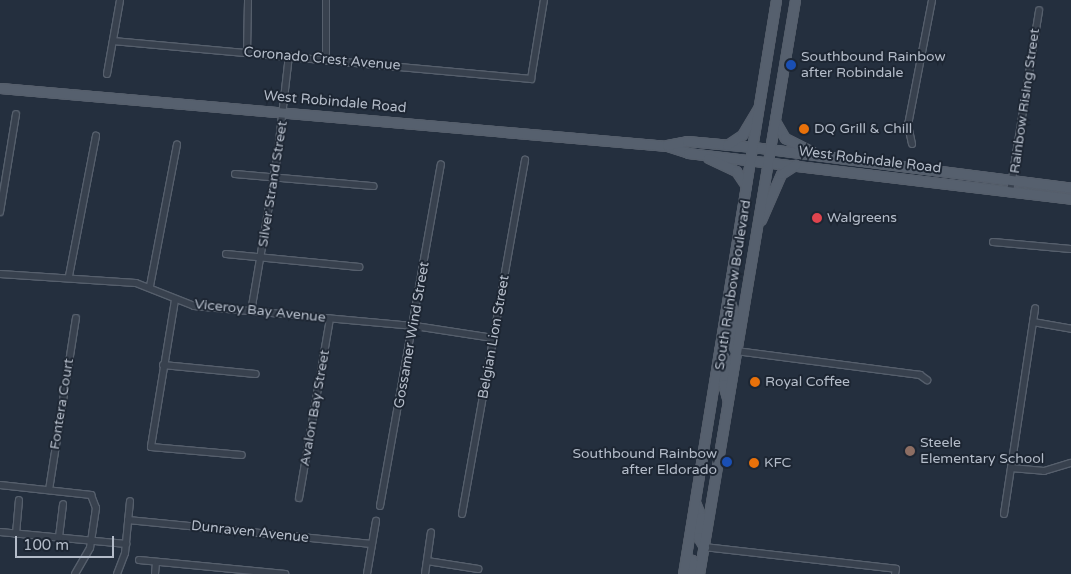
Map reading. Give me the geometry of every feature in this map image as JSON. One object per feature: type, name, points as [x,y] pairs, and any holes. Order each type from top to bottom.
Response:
[{"type":"main road","name":"South Rainbow Boulevard","points":[[683,574],[776,0]]},
{"type":"main road","name":"South Rainbow Boulevard","points":[[698,574],[794,2]]},
{"type":"main road","name":"West Robindale Road","points":[[0,88],[284,111],[666,146],[688,153],[768,161],[1071,199]]},
{"type":"main road","points":[[728,145],[742,135],[760,106]]},
{"type":"main road","points":[[775,120],[785,138],[821,156]]},
{"type":"main road","name":"West Robindale Road","points":[[666,146],[687,141],[753,147],[1071,188]]},
{"type":"main road","points":[[688,153],[730,167],[746,186]]},
{"type":"main road","points":[[754,236],[781,174],[798,165]]},
{"type":"main road","points":[[870,174],[873,169],[911,168]]},
{"type":"main road","points":[[728,295],[734,316],[731,342],[736,351]]},
{"type":"main road","points":[[719,350],[726,361],[723,384],[728,401]]},
{"type":"main road","points":[[695,502],[701,517],[698,537],[704,546]]},
{"type":"main road","points":[[686,558],[692,560],[692,574]]},
{"type":"street","points":[[107,74],[120,0]]},
{"type":"street","points":[[247,52],[248,0]]},
{"type":"street","points":[[326,0],[326,60]]},
{"type":"street","name":"Coronado Crest Avenue","points":[[113,42],[247,52],[531,79],[544,0]]},
{"type":"street","points":[[912,144],[908,126],[932,0]]},
{"type":"street","name":"Rainbow Rising Street","points":[[1010,192],[1014,180],[1039,10]]},
{"type":"street","name":"Silver Strand Street","points":[[251,312],[284,111],[289,56]]},
{"type":"street","points":[[0,212],[16,114]]},
{"type":"street","points":[[69,276],[96,136]]},
{"type":"street","points":[[150,286],[177,145]]},
{"type":"street","name":"Belgian Lion Street","points":[[462,514],[525,160]]},
{"type":"street","name":"Gossamer Wind Street","points":[[380,506],[414,326],[441,164]]},
{"type":"street","points":[[235,174],[373,186]]},
{"type":"street","points":[[992,242],[1071,249]]},
{"type":"street","points":[[226,254],[359,267]]},
{"type":"street","name":"Viceroy Bay Avenue","points":[[0,274],[69,276],[150,286],[175,300],[251,312],[414,326],[494,338]]},
{"type":"street","points":[[175,300],[151,447],[242,455]]},
{"type":"street","points":[[1004,514],[1035,308]]},
{"type":"street","name":"Fontera Court","points":[[49,490],[76,318]]},
{"type":"street","name":"Avalon Bay Street","points":[[299,498],[330,319]]},
{"type":"street","points":[[1033,322],[1071,329]]},
{"type":"street","points":[[736,351],[920,375],[927,380]]},
{"type":"street","points":[[163,365],[256,374]]},
{"type":"street","points":[[1011,468],[1044,471],[1071,463]]},
{"type":"street","points":[[0,484],[93,497],[92,540],[75,574]]},
{"type":"street","points":[[16,534],[19,500]]},
{"type":"street","points":[[117,574],[126,544],[130,501]]},
{"type":"street","points":[[59,538],[63,504]]},
{"type":"street","name":"Dunraven Avenue","points":[[128,520],[372,544]]},
{"type":"street","points":[[367,574],[376,522]]},
{"type":"street","points":[[0,532],[126,544]]},
{"type":"street","points":[[425,574],[431,532]]},
{"type":"street","points":[[704,546],[895,571]]},
{"type":"street","points":[[139,560],[285,574]]},
{"type":"street","points":[[427,561],[478,570]]},
{"type":"street","points":[[155,574],[156,562]]},
{"type":"place","name":"Southbound Rainbow after Robindale","points":[[791,65]]},
{"type":"place","name":"DQ Grill & Chill","points":[[804,129]]},
{"type":"place","name":"Walgreens","points":[[817,218]]},
{"type":"place","name":"Royal Coffee","points":[[755,382]]},
{"type":"place","name":"Steele Elementary School","points":[[910,451]]},
{"type":"place","name":"Southbound Rainbow after Eldorado","points":[[727,462]]},
{"type":"place","name":"KFC","points":[[754,463]]}]
